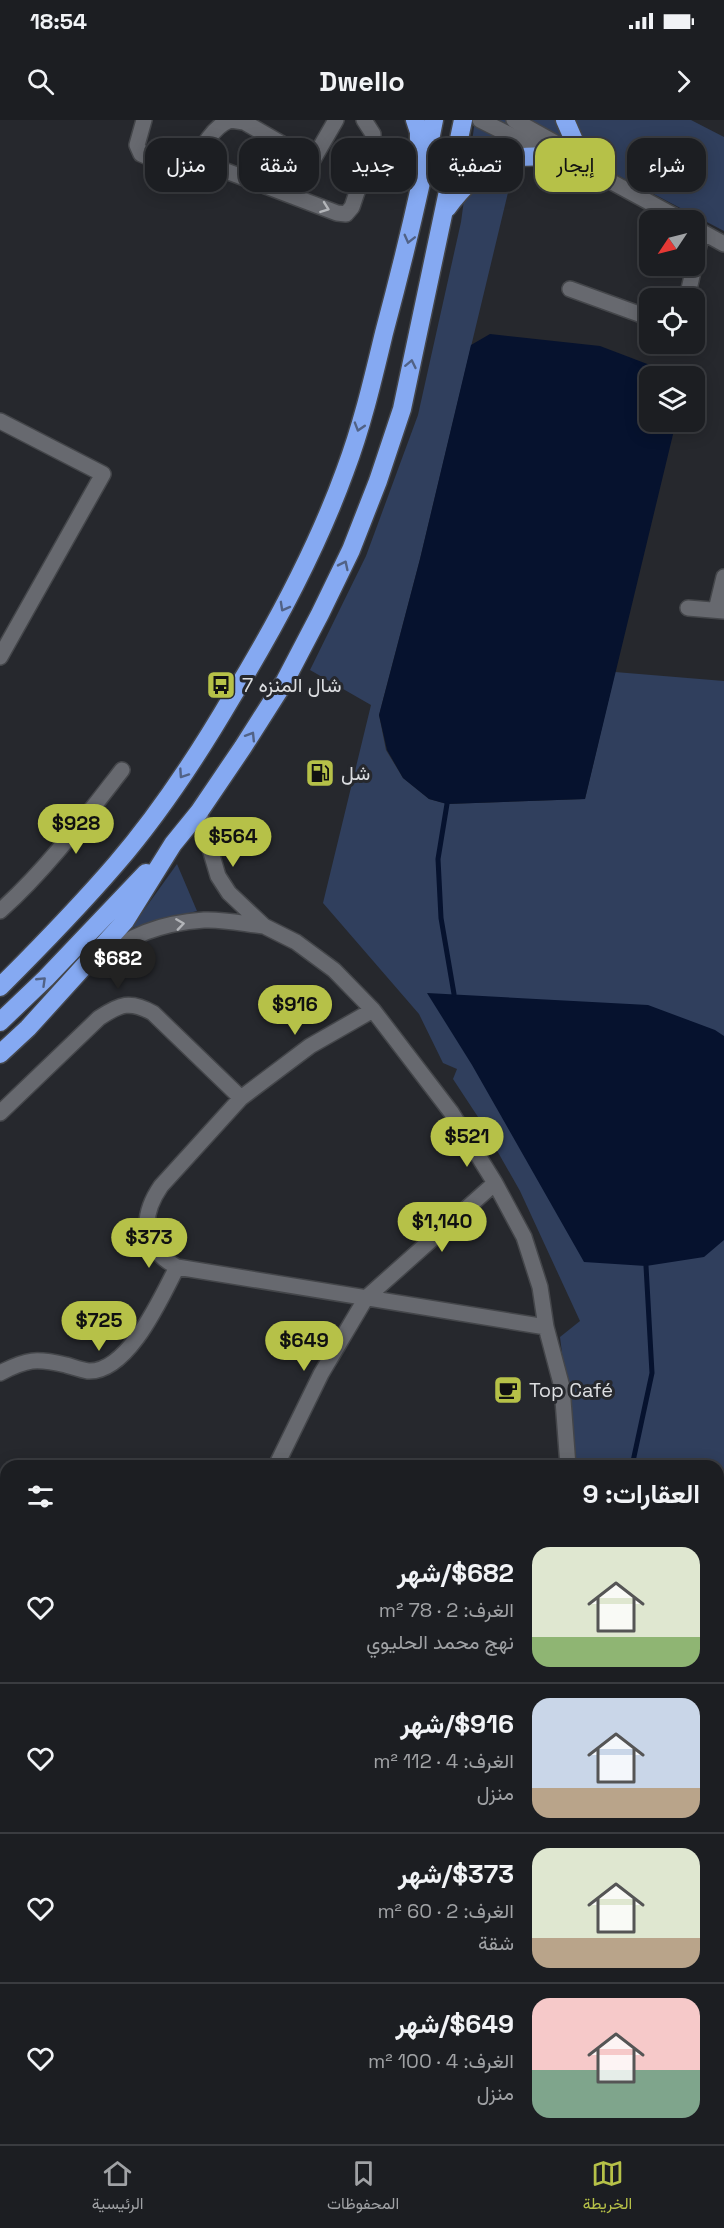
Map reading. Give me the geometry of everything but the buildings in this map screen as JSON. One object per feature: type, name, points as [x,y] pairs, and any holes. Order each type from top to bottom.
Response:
[{"type":"highway","points":[[415,120],[419,132],[418,201]]},
{"type":"highway","points":[[0,987],[117,863],[172,790],[214,728],[289,599],[346,470],[367,401],[418,201],[434,120]]},
{"type":"highway","points":[[0,1022],[46,978],[173,844],[199,812],[285,681],[351,550],[378,481],[402,409],[463,120]]},
{"type":"highway","points":[[565,120],[573,138]]},
{"type":"highway","points":[[444,212],[470,182],[503,159],[535,157]]},
{"type":"highway","points":[[0,1054],[28,1028],[125,921],[173,844]]},
{"type":"street","points":[[144,120],[137,145],[141,154],[145,156]]},
{"type":"street","points":[[209,138],[220,124],[230,120],[244,122],[272,138]]},
{"type":"street","points":[[319,149],[336,120]]},
{"type":"street","points":[[227,171],[337,213],[346,214],[352,207],[374,139],[364,120]]},
{"type":"street","points":[[480,120],[535,149]]},
{"type":"street","points":[[514,120],[547,138]]},
{"type":"street","points":[[615,184],[664,210]]},
{"type":"street","points":[[292,196],[294,192]]},
{"type":"street","points":[[705,233],[724,243]]},
{"type":"street","points":[[570,289],[639,314]]},
{"type":"street","points":[[0,421],[103,474],[0,657]]},
{"type":"street","points":[[688,608],[720,610],[724,577]]},
{"type":"street","points":[[0,911],[17,896],[74,832],[122,770]]},
{"type":"street","points":[[199,812],[218,876],[229,893],[264,926],[296,942],[334,970],[373,1010],[451,1113],[495,1183],[524,1237],[540,1287],[546,1327],[562,1387],[568,1460]]},
{"type":"street","points":[[59,994],[109,951],[133,936],[171,925],[206,920],[264,926]]},
{"type":"street","points":[[0,1113],[99,1018],[114,1008],[126,1004],[140,1005],[153,1013],[241,1098]]},
{"type":"street","points":[[373,1010],[310,1046],[241,1098],[161,1186],[151,1201],[147,1218],[148,1236],[153,1249],[163,1259],[177,1267],[546,1327]]},
{"type":"street","points":[[279,1460],[321,1374],[366,1298],[495,1183]]},
{"type":"street","points":[[0,1373],[19,1363],[42,1359],[87,1371],[101,1369],[112,1364],[144,1330],[177,1267]]},
{"type":"shaded area","points":[[475,120],[691,120],[724,137],[724,231],[705,221],[705,210],[684,210],[650,192],[706,192],[706,138],[627,138],[627,180],[615,174],[615,138],[547,138],[524,126],[521,138],[473,138]]},
{"type":"shaded area","points":[[465,192],[508,192],[420,559],[379,715],[386,750],[403,778],[429,799],[447,804],[585,799],[615,672],[724,681],[724,1460],[575,1460],[560,1337],[580,1321],[520,1191],[478,1117],[453,1079],[457,1069],[443,1063],[419,1014],[323,903],[371,705],[310,670],[366,556],[418,415],[461,222]]},
{"type":"shaded area","points":[[490,334],[600,346],[653,366],[639,366],[639,432],[674,432],[585,799],[447,804],[429,799],[403,778],[387,750],[379,715],[420,559],[471,345]]},
{"type":"shaded area","points":[[177,864],[197,911],[131,928]]},
{"type":"shaded area","points":[[427,993],[648,1005],[715,1030],[724,1036],[724,1240],[704,1257],[646,1266],[584,1262],[472,1065]]},
{"type":"waterway","points":[[447,804],[438,859],[441,918],[454,994]]},
{"type":"waterway","points":[[633,1460],[652,1373],[646,1266]]},
{"type":"place","name":"شال المنزه 7","points":[[221,685]]},
{"type":"place","name":"شل","points":[[320,773]]},
{"type":"place","name":"Top Café","points":[[508,1390]]}]
